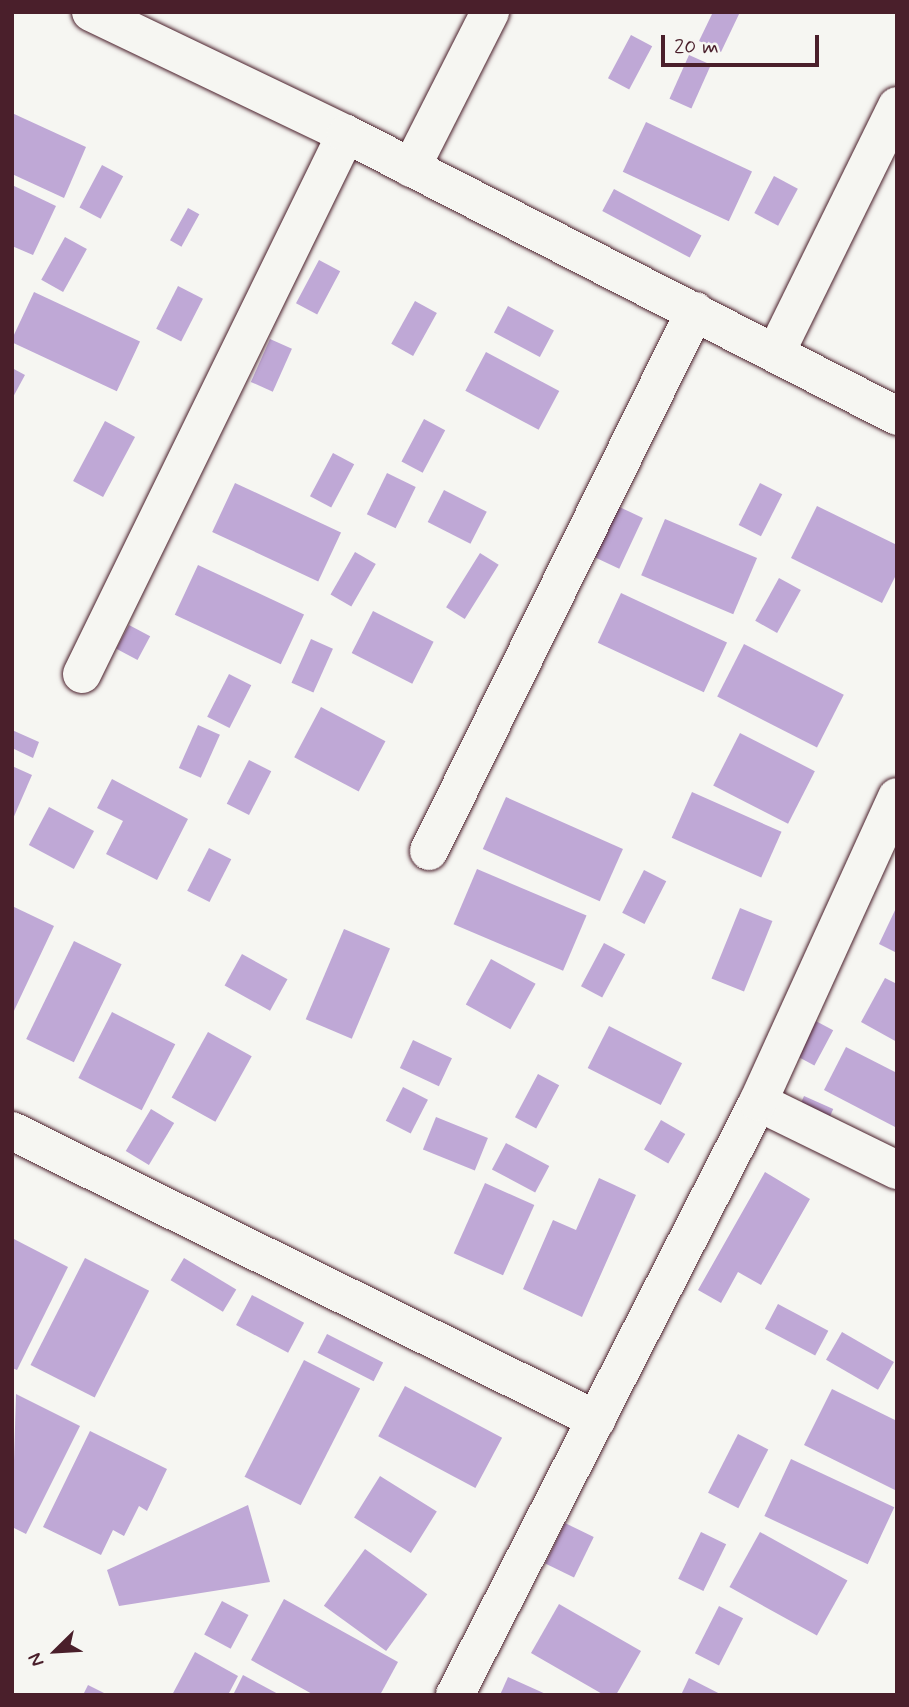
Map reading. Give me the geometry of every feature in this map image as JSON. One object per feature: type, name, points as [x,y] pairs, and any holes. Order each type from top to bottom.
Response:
[{"type":"street","points":[[90,12],[346,134],[897,416]]},
{"type":"street","points":[[411,168],[489,12]]},
{"type":"street","points":[[776,352],[897,106]]},
{"type":"street","points":[[82,674],[346,134]]},
{"type":"street","points":[[429,852],[695,311]]},
{"type":"street","points":[[455,1695],[758,1102],[897,797]]},
{"type":"street","points":[[758,1102],[897,1170]]},
{"type":"street","points":[[12,1131],[597,1420]]},
{"type":"building","points":[[713,12],[740,12],[721,52],[699,41]]},
{"type":"building","points":[[631,35],[652,46],[629,90],[608,78]]},
{"type":"building","points":[[689,55],[711,65],[691,109],[669,99]]},
{"type":"building","points":[[12,113],[86,147],[64,198],[12,174]]},
{"type":"building","points":[[646,122],[752,171],[729,221],[623,172]]},
{"type":"building","points":[[102,165],[123,176],[101,219],[79,207]]},
{"type":"building","points":[[774,176],[798,189],[778,226],[754,213]]},
{"type":"building","points":[[12,185],[56,206],[33,255],[12,246]]},
{"type":"building","points":[[614,189],[701,235],[690,258],[602,211]]},
{"type":"building","points":[[188,208],[199,214],[181,247],[170,240]]},
{"type":"building","points":[[65,237],[87,249],[63,292],[41,280]]},
{"type":"building","points":[[319,260],[340,271],[317,315],[296,303]]},
{"type":"building","points":[[178,286],[203,299],[181,341],[156,329]]},
{"type":"building","points":[[34,292],[140,341],[117,391],[12,342]]},
{"type":"building","points":[[415,301],[437,313],[413,356],[391,344]]},
{"type":"building","points":[[508,306],[554,330],[540,357],[494,332]]},
{"type":"building","points":[[270,339],[292,349],[273,392],[251,382]]},
{"type":"building","points":[[486,352],[559,391],[539,430],[465,391]]},
{"type":"building","points":[[12,368],[25,375],[12,399]]},
{"type":"building","points":[[424,419],[445,430],[423,473],[401,461]]},
{"type":"building","points":[[105,421],[135,437],[103,497],[73,481]]},
{"type":"building","points":[[333,453],[354,464],[331,508],[310,496]]},
{"type":"building","points":[[387,473],[416,487],[396,528],[367,514]]},
{"type":"building","points":[[235,483],[341,532],[318,581],[212,532]]},
{"type":"building","points":[[760,483],[782,494],[761,536],[739,525]]},
{"type":"building","points":[[444,490],[487,512],[470,544],[428,522]]},
{"type":"building","points":[[613,504],[643,518],[619,569],[589,555]]},
{"type":"building","points":[[817,506],[897,545],[897,573],[882,603],[791,558]]},
{"type":"building","points":[[665,519],[757,558],[733,614],[641,575]]},
{"type":"building","points":[[355,552],[376,564],[351,606],[330,594]]},
{"type":"building","points":[[480,553],[499,565],[465,619],[446,607]]},
{"type":"building","points":[[198,565],[304,614],[281,664],[175,615]]},
{"type":"building","points":[[779,578],[801,590],[777,633],[755,621]]},
{"type":"building","points":[[621,593],[727,642],[704,692],[598,643]]},
{"type":"building","points":[[373,611],[434,642],[412,684],[352,653]]},
{"type":"building","points":[[129,625],[150,636],[138,660],[116,649]]},
{"type":"building","points":[[311,639],[333,649],[313,693],[291,683]]},
{"type":"building","points":[[744,644],[844,695],[817,747],[717,697]]},
{"type":"building","points":[[229,674],[251,685],[229,728],[207,717]]},
{"type":"building","points":[[321,707],[385,741],[359,792],[294,757]]},
{"type":"building","points":[[198,725],[220,735],[201,778],[179,768]]},
{"type":"building","points":[[12,730],[39,742],[33,758],[12,748]]},
{"type":"building","points":[[740,733],[815,771],[788,824],[713,786]]},
{"type":"building","points":[[249,760],[271,771],[249,815],[227,804]]},
{"type":"building","points":[[12,766],[32,775],[12,821]]},
{"type":"building","points":[[112,779],[188,819],[157,880],[106,854],[123,821],[97,808]]},
{"type":"building","points":[[692,792],[782,832],[761,878],[672,838]]},
{"type":"building","points":[[506,797],[623,849],[600,901],[483,849]]},
{"type":"building","points":[[49,807],[94,831],[74,869],[29,845]]},
{"type":"building","points":[[209,848],[231,859],[209,902],[187,891]]},
{"type":"building","points":[[477,869],[587,915],[563,971],[454,924]]},
{"type":"building","points":[[644,870],[666,881],[644,924],[622,913]]},
{"type":"building","points":[[12,906],[54,926],[12,1015]]},
{"type":"building","points":[[897,906],[897,953],[879,944]]},
{"type":"building","points":[[740,908],[772,921],[744,992],[712,978]]},
{"type":"building","points":[[344,929],[390,949],[352,1039],[306,1019]]},
{"type":"building","points":[[74,941],[122,964],[74,1062],[26,1039]]},
{"type":"building","points":[[604,943],[625,954],[602,998],[581,986]]},
{"type":"building","points":[[242,954],[287,979],[270,1011],[225,985]]},
{"type":"building","points":[[491,959],[536,984],[510,1029],[466,1004]]},
{"type":"building","points":[[885,978],[897,984],[897,1042],[861,1022]]},
{"type":"building","points":[[112,1012],[175,1044],[142,1110],[78,1078]]},
{"type":"building","points":[[812,1019],[833,1030],[814,1066],[793,1054]]},
{"type":"building","points":[[609,1026],[682,1063],[661,1105],[588,1068]]},
{"type":"building","points":[[208,1032],[252,1056],[215,1122],[172,1098]]},
{"type":"building","points":[[413,1040],[452,1058],[439,1086],[400,1068]]},
{"type":"building","points":[[846,1047],[897,1073],[897,1128],[824,1090]]},
{"type":"building","points":[[538,1074],[559,1085],[536,1129],[515,1117]]},
{"type":"building","points":[[403,1087],[428,1100],[411,1134],[386,1121]]},
{"type":"building","points":[[804,1096],[833,1109],[827,1123],[798,1110]]},
{"type":"building","points":[[151,1109],[174,1123],[149,1165],[126,1151]]},
{"type":"building","points":[[436,1117],[488,1138],[475,1170],[423,1149]]},
{"type":"building","points":[[661,1120],[685,1134],[668,1163],[644,1149]]},
{"type":"building","points":[[506,1143],[549,1166],[535,1192],[492,1169]]},
{"type":"building","points":[[765,1172],[810,1199],[761,1285],[738,1272],[721,1303],[698,1290]]},
{"type":"building","points":[[599,1178],[636,1195],[582,1317],[523,1289],[553,1220],[576,1230]]},
{"type":"building","points":[[485,1183],[534,1205],[503,1275],[454,1253]]},
{"type":"building","points":[[12,1238],[68,1267],[17,1370],[12,1368]]},
{"type":"building","points":[[85,1258],[149,1291],[95,1398],[31,1365]]},
{"type":"building","points":[[184,1258],[236,1289],[223,1312],[171,1280]]},
{"type":"building","points":[[252,1295],[304,1323],[288,1353],[236,1325]]},
{"type":"building","points":[[778,1304],[828,1331],[815,1355],[765,1329]]},
{"type":"building","points":[[842,1332],[894,1362],[878,1390],[826,1360]]},
{"type":"building","points":[[327,1334],[383,1363],[374,1381],[317,1353]]},
{"type":"building","points":[[304,1360],[360,1389],[301,1505],[245,1477]]},
{"type":"building","points":[[405,1386],[502,1438],[475,1488],[378,1436]]},
{"type":"building","points":[[832,1389],[897,1421],[897,1491],[804,1445]]},
{"type":"building","points":[[16,1394],[80,1426],[26,1534],[12,1527]]},
{"type":"building","points":[[90,1431],[167,1469],[147,1511],[139,1506],[124,1536],[113,1530],[101,1555],[43,1527]]},
{"type":"building","points":[[738,1434],[768,1449],[738,1508],[708,1493]]},
{"type":"building","points":[[791,1459],[894,1507],[868,1564],[764,1516]]},
{"type":"building","points":[[380,1476],[437,1512],[411,1553],[354,1518]]},
{"type":"building","points":[[248,1505],[270,1582],[119,1606],[107,1570]]},
{"type":"building","points":[[565,1523],[594,1537],[574,1577],[545,1563]]},
{"type":"building","points":[[701,1532],[726,1544],[703,1591],[678,1579]]},
{"type":"building","points":[[760,1532],[847,1580],[817,1636],[729,1587]]},
{"type":"building","points":[[365,1549],[427,1594],[386,1651],[324,1606]]},
{"type":"building","points":[[284,1599],[398,1662],[380,1695],[314,1695],[251,1660]]},
{"type":"building","points":[[222,1601],[248,1615],[231,1649],[204,1635]]},
{"type":"building","points":[[559,1604],[641,1651],[616,1695],[604,1695],[531,1653]]},
{"type":"building","points":[[719,1606],[743,1618],[719,1665],[695,1653]]},
{"type":"building","points":[[195,1652],[238,1676],[228,1695],[172,1695]]},
{"type":"building","points":[[243,1675],[280,1695],[233,1695]]},
{"type":"building","points":[[508,1677],[548,1695],[500,1695]]},
{"type":"building","points":[[689,1678],[722,1695],[681,1695]]},
{"type":"building","points":[[88,1685],[108,1695],[83,1695]]}]
